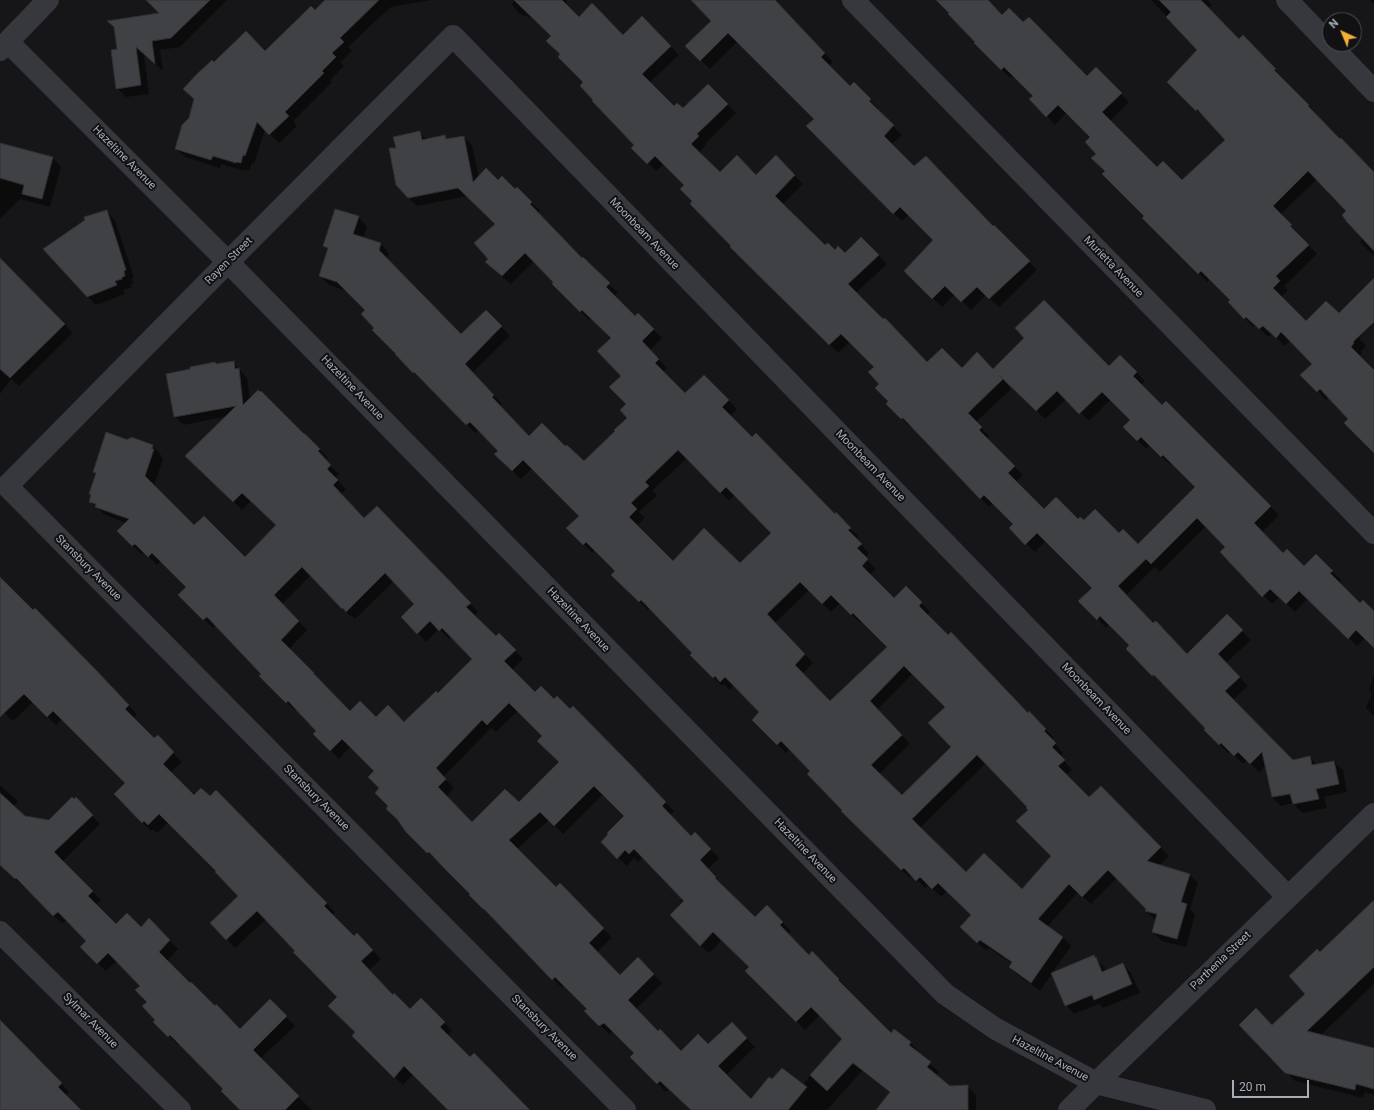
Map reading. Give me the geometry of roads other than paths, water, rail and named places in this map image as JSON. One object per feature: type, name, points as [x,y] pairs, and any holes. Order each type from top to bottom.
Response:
[{"type":"street","points":[[4,46],[48,0]]},
{"type":"street","name":"Murietta Avenue","points":[[853,0],[1374,533]]},
{"type":"street","points":[[1287,0],[1374,90]]},
{"type":"street","name":"Rayen Street","points":[[7,486],[453,36]]},
{"type":"street","name":"Moonbeam Avenue","points":[[453,36],[1287,896]]},
{"type":"street","name":"Hazeltine Avenue","points":[[4,46],[228,262],[945,994],[996,1030],[1096,1083],[1205,1110]]},
{"type":"street","name":"Stansbury Avenue","points":[[7,486],[625,1110]]},
{"type":"street","name":"Parthenia Street","points":[[1069,1110],[1287,896],[1374,814]]},
{"type":"street","name":"Sylmar Avenue","points":[[0,932],[180,1110]]}]
